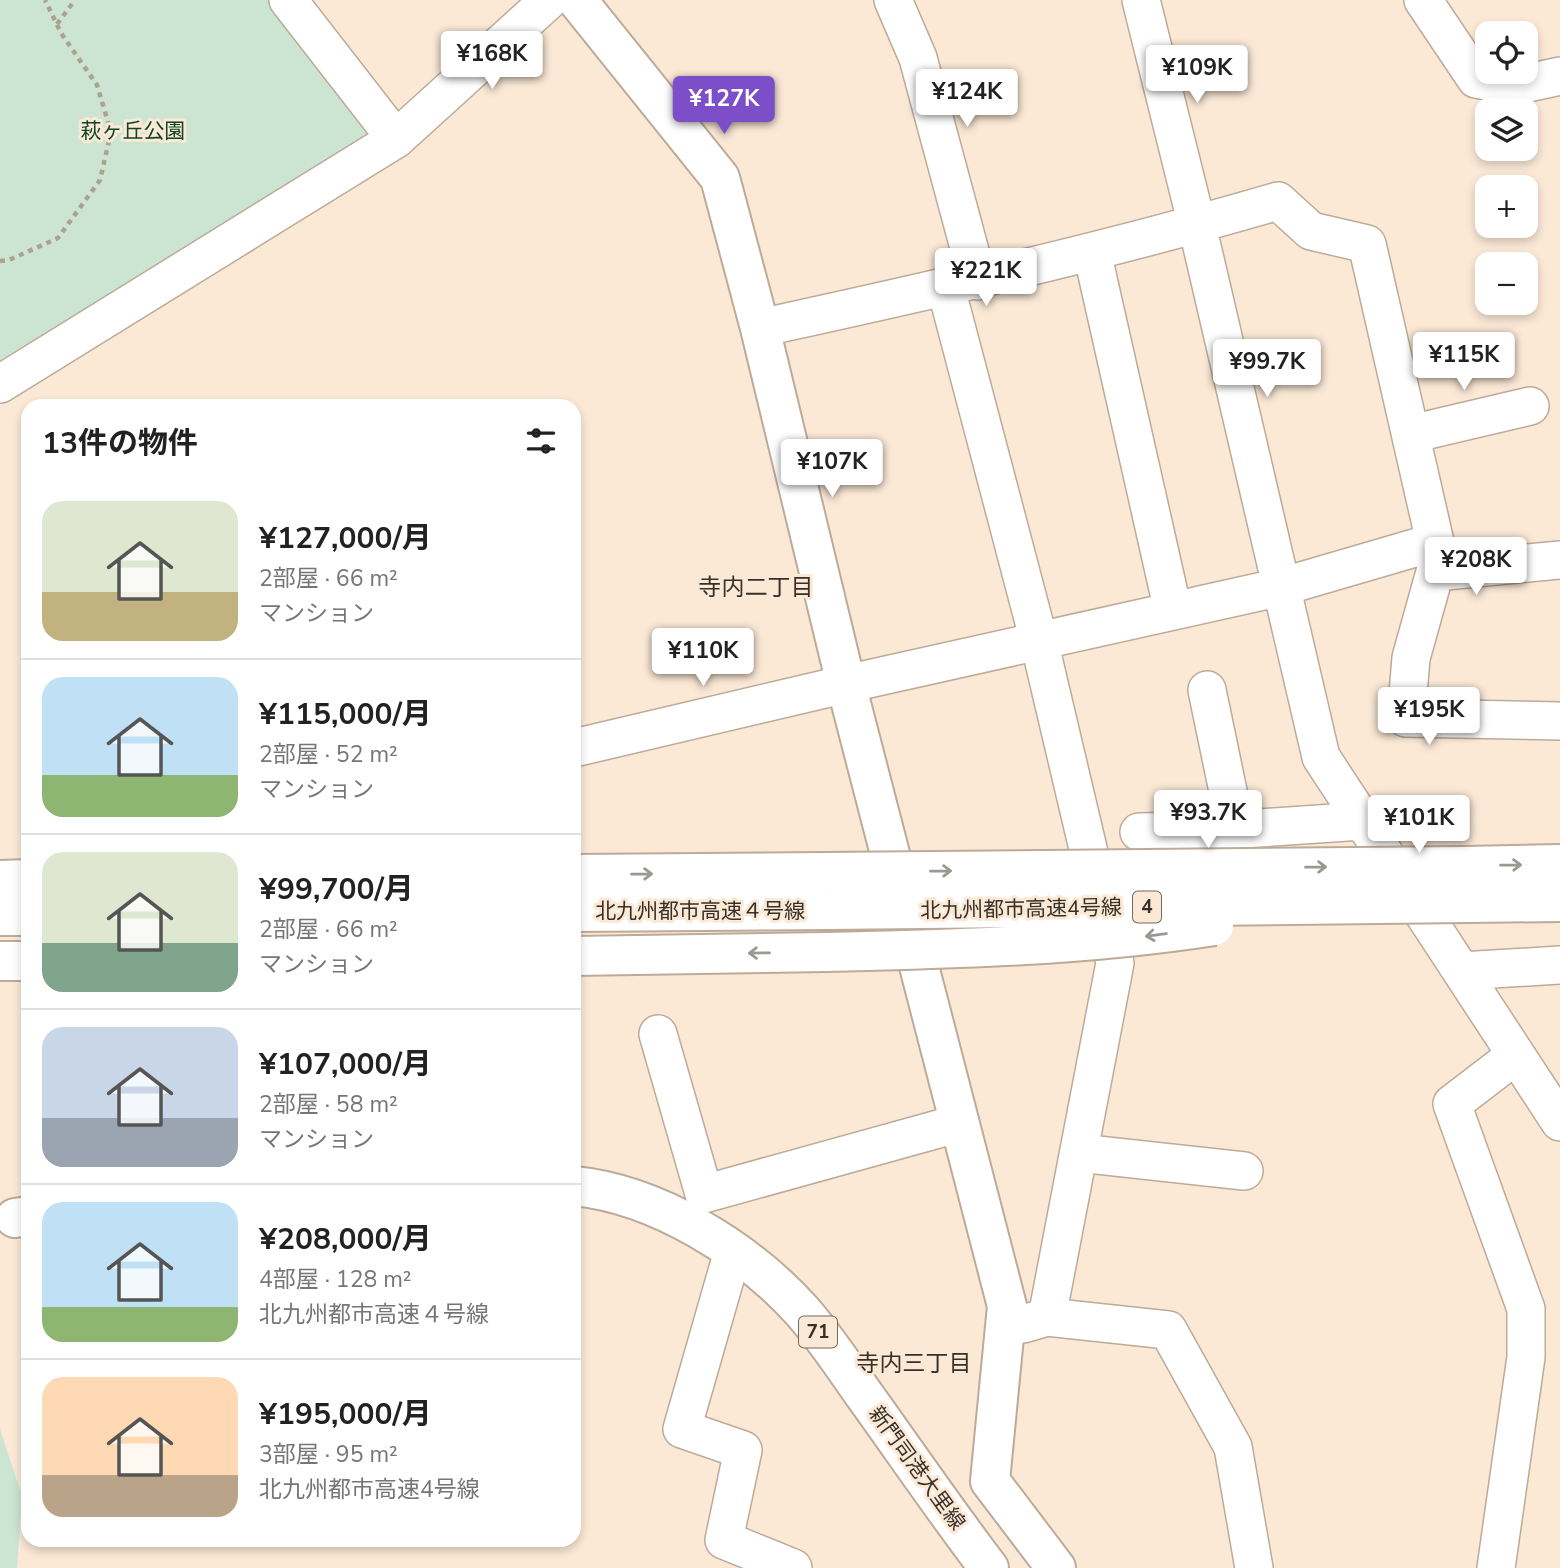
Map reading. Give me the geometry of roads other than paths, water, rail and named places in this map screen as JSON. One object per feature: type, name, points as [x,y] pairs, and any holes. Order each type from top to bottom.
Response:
[{"type":"main road","points":[[577,0],[720,178],[760,328],[846,684],[1007,1306],[990,1481],[1056,1568]]},
{"type":"main road","points":[[0,857],[21,857]]},
{"type":"main road","name":"北九州都市高速4号線","points":[[824,872],[1560,864]]},
{"type":"main road","name":"北九州都市高速４号線","points":[[581,874],[824,872]]},
{"type":"main road","points":[[0,880],[21,880]]},
{"type":"main road","name":"北九州都市高速4号線","points":[[826,910],[1560,902]]},
{"type":"main road","points":[[581,956],[996,948],[1157,935],[1344,905]]},
{"type":"main road","name":"北九州都市高速４号線","points":[[581,912],[826,910]]},
{"type":"main road","points":[[0,916],[21,916]]},
{"type":"main road","points":[[0,961],[21,961]]},
{"type":"main road","name":"新門司港大里線","points":[[581,1188],[635,1201],[683,1220],[733,1251],[770,1279],[803,1312],[989,1568]]},
{"type":"street","points":[[288,0],[396,139]]},
{"type":"street","points":[[0,384],[396,139],[549,0]]},
{"type":"street","points":[[893,0],[918,58],[962,284],[1039,641],[1115,963],[1046,1317]]},
{"type":"street","points":[[1141,0],[1197,225],[1321,757],[1560,1122]]},
{"type":"street","points":[[1423,0],[1476,79],[1514,86],[1560,76]]},
{"type":"street","points":[[581,746],[1281,587],[1435,542],[1367,244],[1311,232],[1278,201],[1197,225],[962,284],[760,328]]},
{"type":"street","points":[[1092,251],[1173,611]]},
{"type":"street","points":[[1411,434],[1531,405]]},
{"type":"street","points":[[1560,560],[1434,572],[1411,658],[1406,718],[1560,720]]},
{"type":"street","points":[[1207,690],[1229,796],[1229,830]]},
{"type":"street","points":[[1139,832],[1229,830],[1362,821]]},
{"type":"street","points":[[1461,971],[1560,965]]},
{"type":"street","points":[[658,1034],[704,1194],[960,1123]]},
{"type":"street","points":[[1496,1568],[1526,1357],[1526,1309],[1452,1104],[1516,1055]]},
{"type":"street","points":[[1079,1153],[1244,1171]]},
{"type":"street","points":[[733,1251],[682,1429],[743,1450],[724,1540],[793,1568]]},
{"type":"street","points":[[1005,1328],[1046,1317],[1168,1331],[1233,1447],[1254,1568]]},
{"type":"district","name":"寺内二丁目","points":[[756,587]]},
{"type":"district","name":"寺内三丁目","points":[[914,1363]]},
{"type":"park label","name":"萩ヶ丘公園","points":[[133,131]]}]
